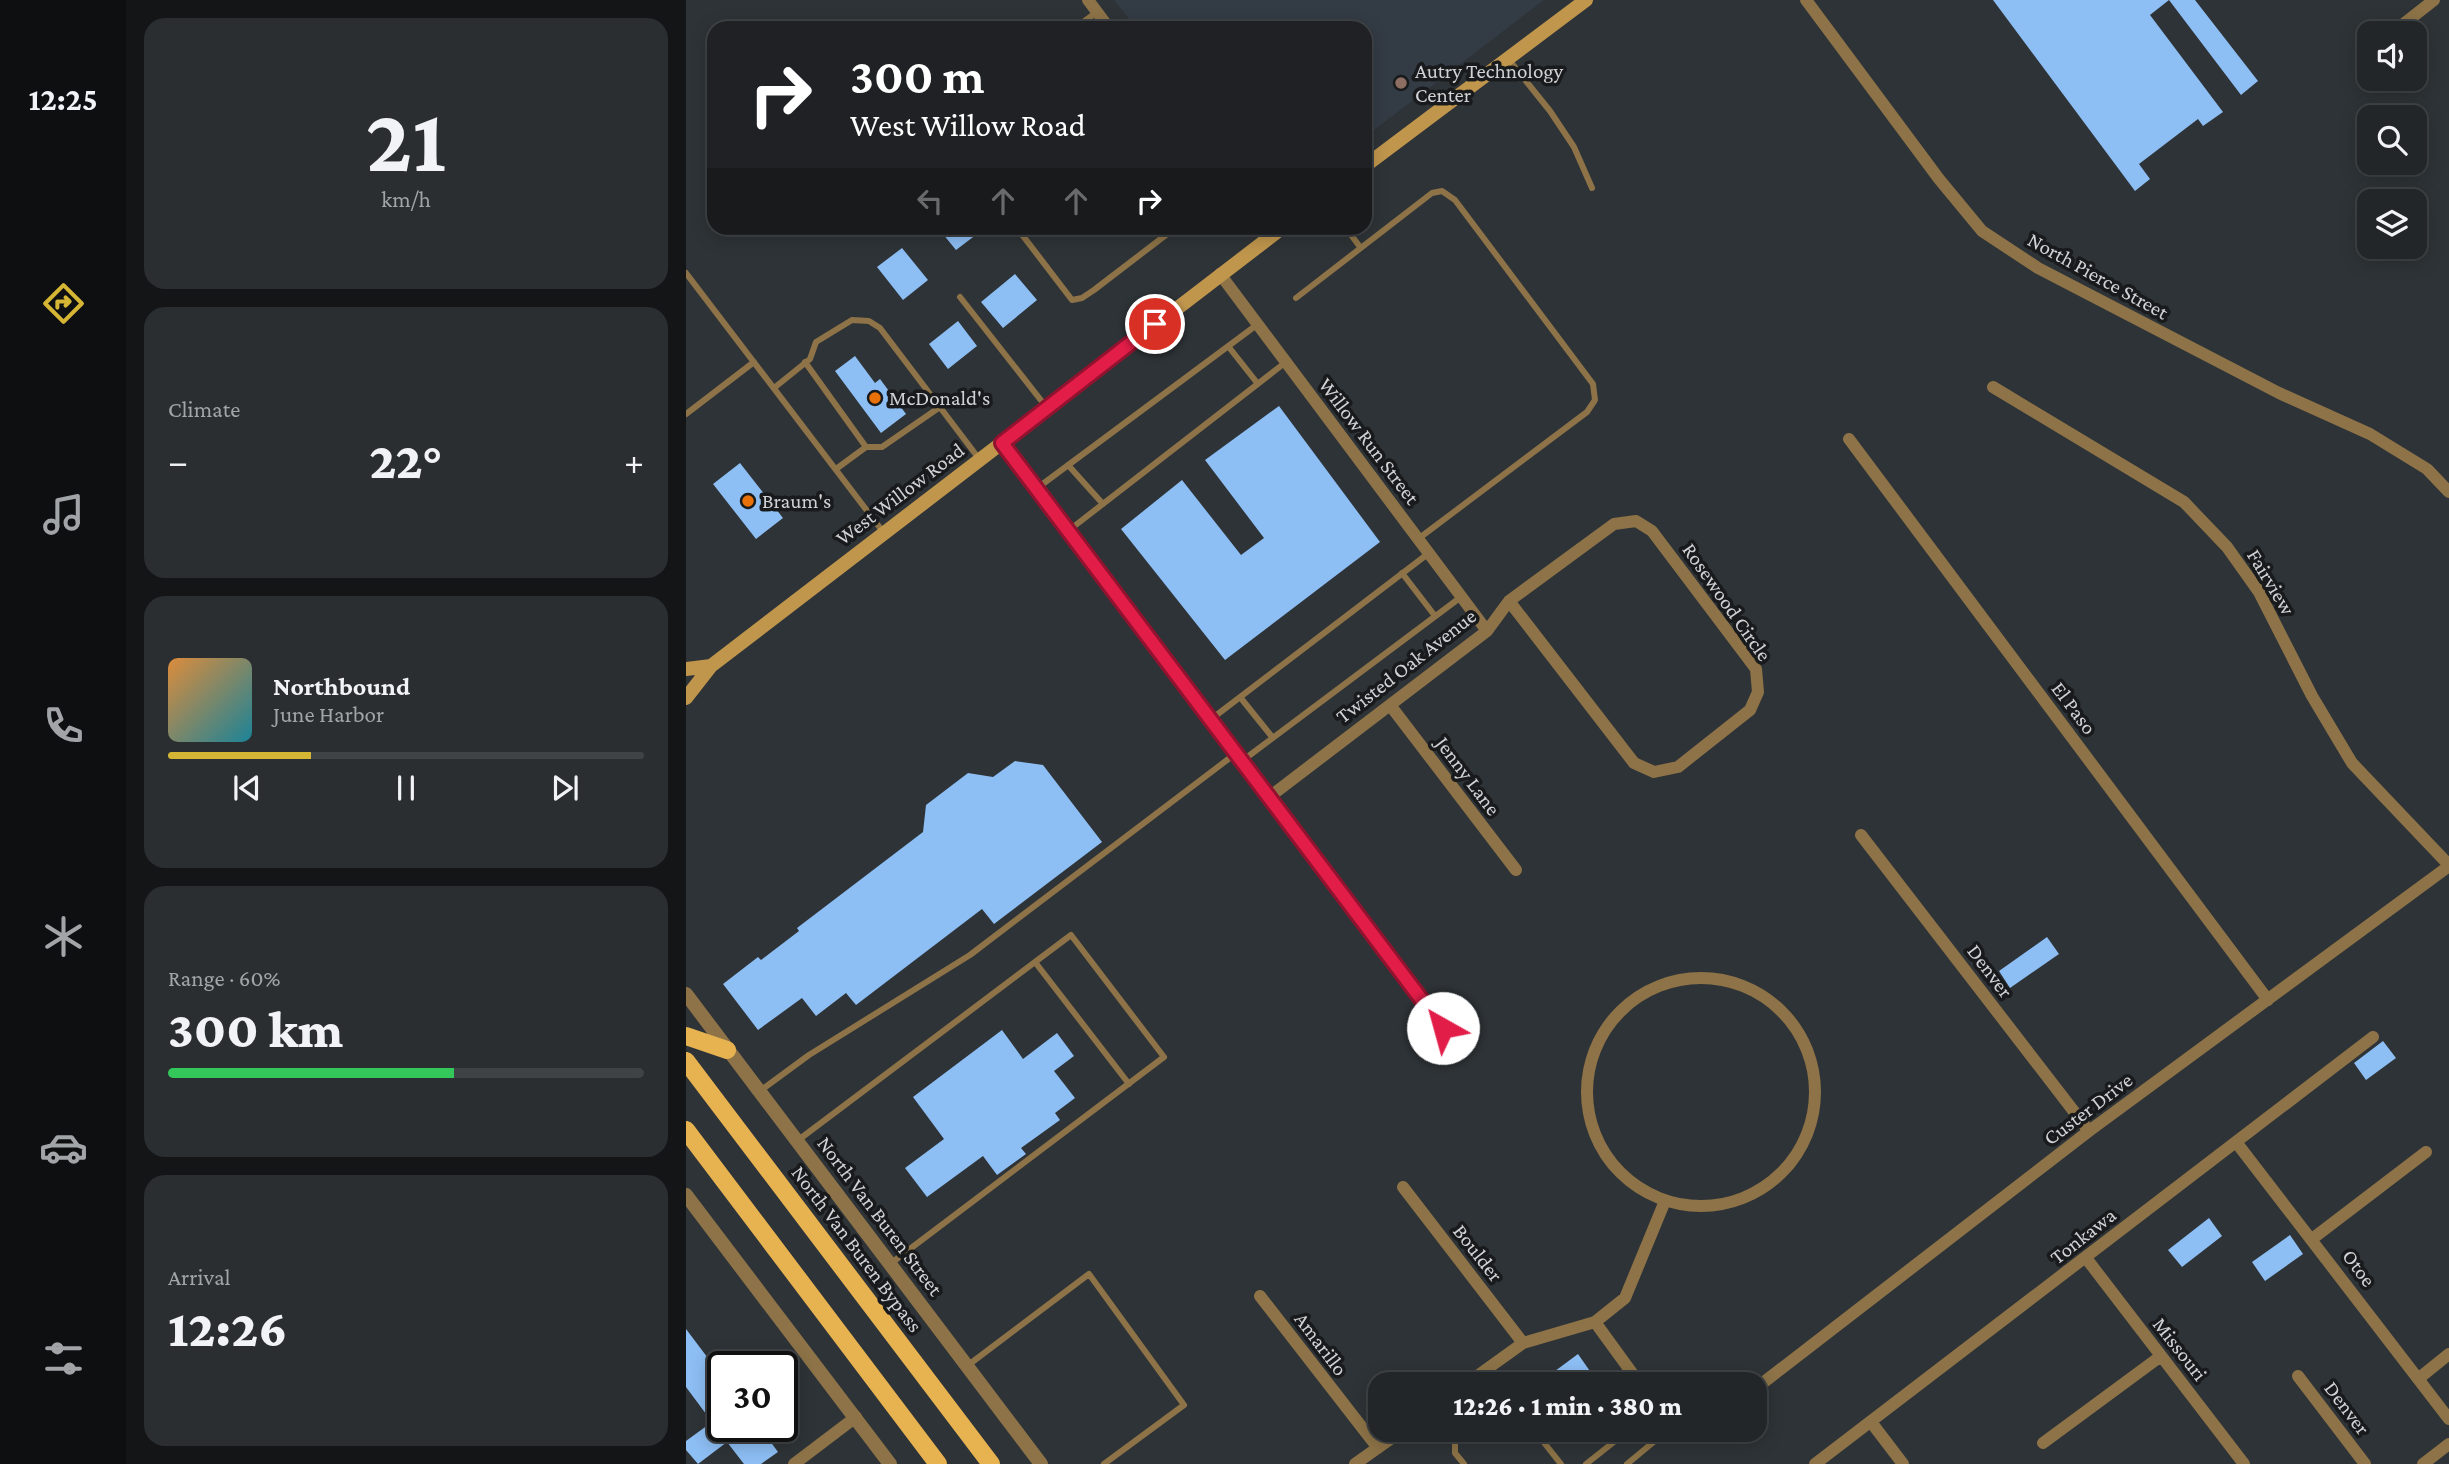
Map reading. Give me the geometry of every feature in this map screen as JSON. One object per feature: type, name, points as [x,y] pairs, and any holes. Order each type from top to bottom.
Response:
[{"type":"main road","points":[[1372,161],[1586,0]]},
{"type":"main road","name":"West Willow Road","points":[[686,698],[711,666],[1220,274],[1263,235]]},
{"type":"main road","points":[[686,669],[711,666]]},
{"type":"main road","points":[[686,1036],[726,1049]]},
{"type":"main road","name":"North Van Buren Bypass","points":[[686,1060],[991,1464]]},
{"type":"main road","points":[[686,1130],[938,1464]]},
{"type":"street","points":[[1088,0],[1104,21]]},
{"type":"street","name":"North Pierce Street","points":[[1806,0],[1939,179],[1982,231],[2038,268],[2280,393],[2370,434],[2427,469],[2449,492]]},
{"type":"street","points":[[2407,21],[2434,0]]},
{"type":"street","name":"Willow Run Street","points":[[1220,274],[1487,631]]},
{"type":"street","name":"Fairview","points":[[1993,387],[2184,502],[2227,547],[2259,592],[2312,696],[2352,763],[2449,866]]},
{"type":"street","name":"El Paso","points":[[1849,439],[2268,1000]]},
{"type":"street","points":[[1002,443],[1443,1028]]},
{"type":"street","name":"Twisted Oak Avenue","points":[[1268,798],[1487,631],[1509,601],[1614,524],[1636,521]]},
{"type":"street","name":"Rosewood Circle","points":[[1509,601],[1634,763],[1654,772],[1678,766],[1751,710],[1758,692],[1756,669],[1652,531],[1636,521]]},
{"type":"street","name":"Jenny Lane","points":[[1390,705],[1516,870]]},
{"type":"street","name":"Denver","points":[[1861,835],[2089,1131]]},
{"type":"street","name":"Custer Drive","points":[[1767,1380],[2089,1131],[2449,866]]},
{"type":"street","points":[[1685,977],[1726,978],[1773,1000],[1800,1030],[1814,1067],[1812,1126],[1793,1162],[1763,1189],[1726,1204],[1686,1206],[1665,1201],[1647,1194],[1621,1175],[1597,1142],[1586,1104],[1589,1064],[1605,1027],[1647,989],[1685,977]]},
{"type":"street","name":"North Van Buren Street","points":[[686,994],[1041,1464]]},
{"type":"street","name":"Tonkawa","points":[[1815,1464],[2373,1037]]},
{"type":"street","name":"Otoe","points":[[2236,1142],[2449,1419]]},
{"type":"street","points":[[2312,1239],[2426,1152]]},
{"type":"street","name":"Boulder","points":[[1403,1186],[1523,1343]]},
{"type":"street","points":[[686,1195],[890,1464]]},
{"type":"street","points":[[1483,1372],[1523,1343],[1595,1322],[1625,1298],[1665,1201]]},
{"type":"street","name":"Missouri","points":[[2086,1258],[2244,1464]]},
{"type":"street","name":"Amarillo","points":[[1260,1296],[1378,1448]]},
{"type":"street","points":[[1595,1322],[1631,1372]]},
{"type":"street","points":[[2418,1379],[2449,1354]]},
{"type":"street","points":[[2043,1443],[2161,1356]]},
{"type":"street","name":"Denver","points":[[2298,1376],[2365,1464]]},
{"type":"street","points":[[794,1464],[856,1417]]},
{"type":"street","points":[[1871,1422],[1903,1464]]},
{"type":"street","points":[[1355,1464],[1386,1442]]},
{"type":"street","points":[[2423,1464],[2449,1444]]},
{"type":"lane","points":[[1085,21],[1097,12]]},
{"type":"lane","points":[[1508,59],[1550,111],[1574,147],[1592,188]]},
{"type":"lane","points":[[1296,298],[1432,192],[1441,191],[1455,200],[1593,384],[1595,400],[1587,412],[1418,539]]},
{"type":"lane","points":[[1022,235],[1072,300],[1082,298],[1094,290],[1166,235]]},
{"type":"lane","points":[[1351,235],[1360,247]]},
{"type":"lane","points":[[686,273],[884,533]]},
{"type":"lane","points":[[960,297],[1047,408]]},
{"type":"lane","points":[[774,388],[810,359],[816,342],[852,320],[869,321],[880,328],[980,460]]},
{"type":"lane","points":[[1036,489],[1258,324]]},
{"type":"lane","points":[[1228,346],[1258,384]]},
{"type":"lane","points":[[686,414],[754,362]]},
{"type":"lane","points":[[805,362],[866,447]]},
{"type":"lane","points":[[1068,531],[1286,362]]},
{"type":"lane","points":[[836,469],[866,447],[882,447],[940,407]]},
{"type":"lane","points":[[1068,465],[1103,504]]},
{"type":"lane","points":[[1210,720],[1429,553]]},
{"type":"lane","points":[[1402,573],[1435,616]]},
{"type":"lane","points":[[760,1091],[809,1055],[970,955],[1238,758],[1273,738],[1461,597]]},
{"type":"lane","points":[[1240,697],[1273,738]]},
{"type":"lane","points":[[797,1141],[1071,935],[1156,1045],[1164,1057],[890,1264]]},
{"type":"lane","points":[[1035,962],[1129,1084]]},
{"type":"lane","points":[[967,1366],[1089,1274],[1184,1405],[1104,1464]]},
{"type":"lane","points":[[1455,1442],[1455,1453],[1464,1464]]},
{"type":"lane","points":[[1544,1442],[1561,1464]]},
{"type":"lane","points":[[1586,1464],[1614,1442]]},
{"type":"lane","points":[[1627,1464],[1654,1442]]},
{"type":"shaded area","name":"Autry Technology Center","points":[[1114,0],[1544,0],[1372,132],[1372,21],[1130,21]]},
{"type":"building","points":[[1993,0],[2169,0],[2150,15],[2223,112],[2203,126],[2198,119],[2139,164],[2150,179],[2135,191]]},
{"type":"building","points":[[2169,0],[2195,0],[2258,81],[2241,95]]},
{"type":"building","points":[[944,235],[976,235],[956,250]]},
{"type":"building","points":[[902,248],[928,280],[903,300],[877,267]]},
{"type":"building","points":[[1015,274],[1037,300],[1003,328],[981,302]]},
{"type":"building","points":[[958,321],[977,346],[948,369],[929,344]]},
{"type":"building","name":"McDonald's","points":[[855,356],[875,383],[880,379],[906,414],[881,433],[835,371]]},
{"type":"building","points":[[1279,406],[1380,542],[1225,660],[1121,529],[1182,480],[1241,555],[1264,538],[1205,460]]},
{"type":"building","name":"Braum's","points":[[740,463],[783,518],[756,539],[713,484]]},
{"type":"building","points":[[1015,761],[1043,765],[1102,842],[994,924],[982,909],[856,1005],[846,993],[816,1016],[802,998],[758,1030],[723,984],[758,957],[761,960],[799,931],[797,928],[923,832],[926,805],[968,773],[993,777]]},
{"type":"building","points":[[2047,937],[2059,954],[2010,988],[1999,971]]},
{"type":"building","points":[[1002,1030],[1023,1059],[1057,1033],[1074,1056],[1054,1071],[1075,1098],[1055,1113],[1060,1120],[1021,1148],[1026,1154],[997,1175],[983,1156],[927,1197],[905,1168],[944,1139],[913,1097]]},
{"type":"building","points":[[2383,1041],[2396,1058],[2366,1080],[2354,1063]]},
{"type":"building","points":[[2209,1218],[2222,1236],[2182,1267],[2168,1250]]},
{"type":"building","points":[[2290,1235],[2303,1254],[2265,1281],[2252,1262]]},
{"type":"building","points":[[686,1329],[707,1357],[707,1415],[686,1387]]},
{"type":"building","points":[[1578,1354],[1591,1372],[1554,1372]]},
{"type":"building","points":[[707,1426],[707,1442],[727,1442],[698,1464],[686,1450],[686,1441]]},
{"type":"building","points":[[727,1442],[771,1442],[778,1452],[761,1464],[744,1464]]},
{"type":"place","name":"Autry Technology Center","points":[[1401,83]]},
{"type":"place","name":"McDonald's","points":[[875,398]]},
{"type":"place","name":"Braum's","points":[[748,501]]},
{"type":"route","points":[[1155,324],[1002,443],[1443,1028]]}]
